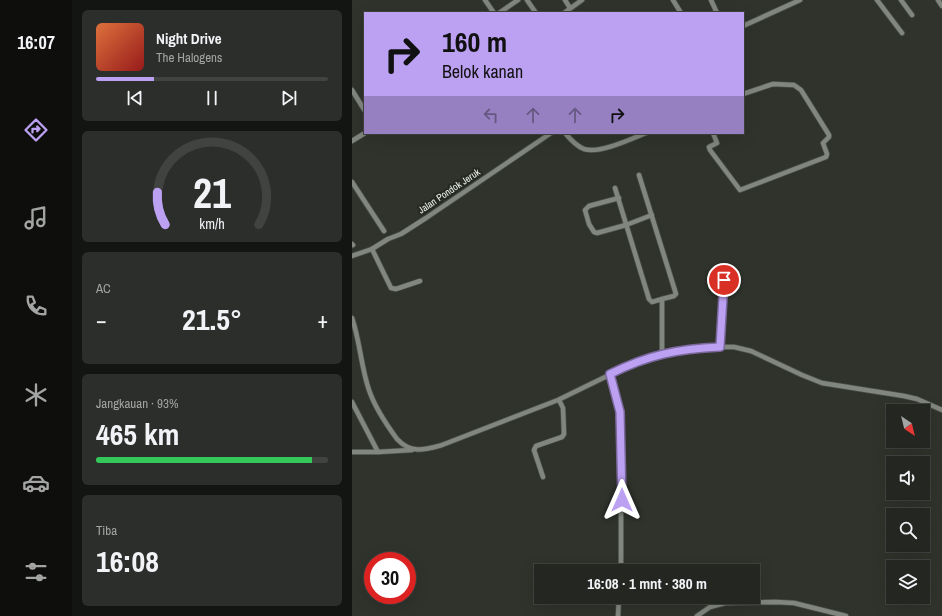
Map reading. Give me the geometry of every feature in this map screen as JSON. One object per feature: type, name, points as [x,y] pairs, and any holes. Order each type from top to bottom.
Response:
[{"type":"street","points":[[486,0],[493,12]]},
{"type":"street","points":[[500,12],[518,0]]},
{"type":"street","points":[[527,0],[535,12]]},
{"type":"street","points":[[565,0],[570,8]]},
{"type":"street","points":[[565,12],[582,0]]},
{"type":"street","points":[[673,0],[680,12]]},
{"type":"street","points":[[711,0],[717,12]]},
{"type":"street","points":[[744,26],[800,0]]},
{"type":"street","points":[[877,0],[902,33]]},
{"type":"street","points":[[901,0],[912,15]]},
{"type":"street","points":[[938,0],[942,6]]},
{"type":"street","points":[[714,134],[717,144],[709,147],[710,150],[739,190],[826,157],[827,154],[823,147],[823,142],[829,137],[829,135],[801,90],[794,85],[773,84],[744,94]]},
{"type":"street","points":[[352,90],[364,110]]},
{"type":"street","points":[[352,141],[364,134]]},
{"type":"street","name":"Jalan Pondok Jeruk","points":[[352,256],[372,249],[388,239],[401,234],[550,134]]},
{"type":"street","points":[[566,134],[575,144],[584,149],[594,150],[643,134]]},
{"type":"street","points":[[615,188],[649,300],[652,302],[674,296],[676,294],[640,175]]},
{"type":"street","points":[[352,182],[384,231]]},
{"type":"street","points":[[618,198],[589,206],[585,210],[589,224],[594,232],[597,233],[626,225],[652,215]]},
{"type":"street","points":[[372,249],[392,288],[396,289],[420,281]]},
{"type":"street","points":[[720,347],[724,280]]},
{"type":"street","points":[[662,299],[662,354]]},
{"type":"street","points":[[352,318],[356,329],[364,371],[372,398],[379,412],[400,443],[412,450]]},
{"type":"street","points":[[353,450],[378,452],[422,450],[442,445],[559,400],[636,362],[662,354],[720,347],[734,347],[751,351],[822,383],[904,396],[917,399],[942,410]]},
{"type":"street","points":[[610,374],[620,412],[621,424],[621,564]]},
{"type":"street","points":[[542,477],[534,448],[562,437],[564,434],[563,408],[559,400]]},
{"type":"street","points":[[352,402],[378,452]]},
{"type":"street","points":[[697,616],[710,607],[725,603],[776,602],[794,603],[846,616]]},
{"type":"street","points":[[618,616],[619,604]]},
{"type":"route","points":[[622,500],[620,412],[610,374],[630,364],[672,351],[720,347],[724,280]]}]
